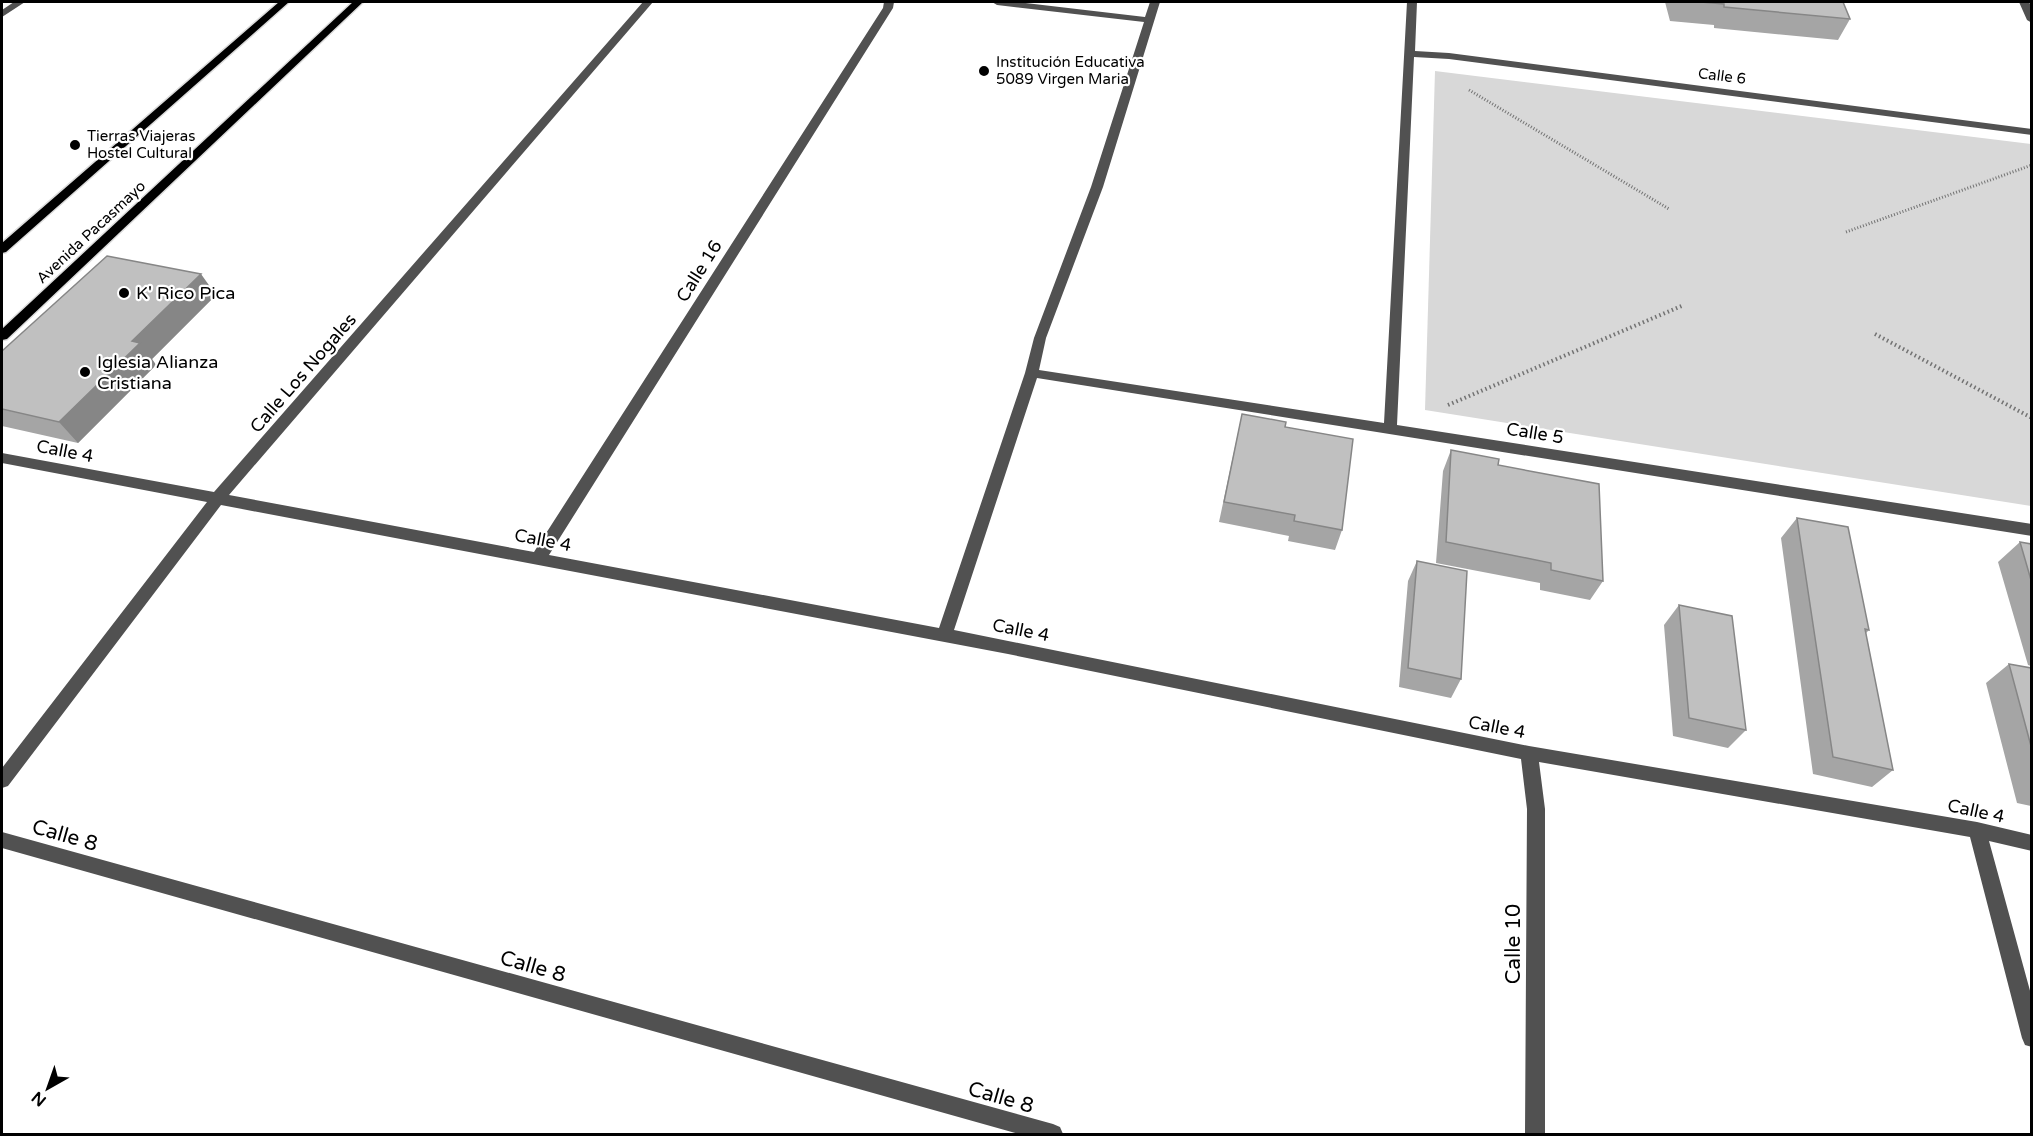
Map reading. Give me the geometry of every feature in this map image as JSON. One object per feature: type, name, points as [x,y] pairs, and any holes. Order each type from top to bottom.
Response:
[{"type":"main road","points":[[2,249],[284,2]]},
{"type":"main road","name":"Avenida Pacasmayo","points":[[2,336],[358,2]]},
{"type":"street","points":[[2,14],[20,2]]},
{"type":"street","name":"Calle Los Nogales","points":[[2,781],[217,499],[648,2]]},
{"type":"street","name":"Calle 16","points":[[538,559],[889,2]]},
{"type":"street","points":[[997,2],[1149,20]]},
{"type":"street","points":[[945,636],[951,612],[1032,373],[1040,338],[1097,187],[1155,2]]},
{"type":"street","points":[[1390,430],[1412,2]]},
{"type":"street","points":[[2024,2],[2031,20]]},
{"type":"street","name":"Calle 6","points":[[1408,54],[1449,56],[2031,132]]},
{"type":"street","name":"Calle 5","points":[[1032,373],[2031,530]]},
{"type":"street","name":"Calle 4","points":[[2,458],[945,636],[1529,753],[1977,830],[2031,843]]},
{"type":"street","name":"Calle 10","points":[[1529,753],[1536,809],[1535,1134]]},
{"type":"street","points":[[1977,830],[2000,906],[2031,1038]]},
{"type":"street","name":"Calle 8","points":[[2,840],[1053,1134]]},
{"type":"path","points":[[1468,90],[1669,209]]},
{"type":"path","points":[[1846,232],[2031,165]]},
{"type":"path","points":[[1444,407],[1684,305]]},
{"type":"path","points":[[1875,334],[2031,418]]},
{"type":"shaded area","points":[[1435,71],[2031,144],[2031,506],[1425,410]]},
{"type":"building","points":[[1701,2],[1843,2],[1850,19],[1724,7],[1724,4]]},
{"type":"building","points":[[107,256],[201,274],[132,341],[140,343],[59,422],[2,409],[2,351]]},
{"type":"building","points":[[1242,414],[1286,422],[1285,427],[1353,439],[1342,530],[1294,521],[1295,515],[1224,502]]},
{"type":"building","points":[[1451,450],[1499,459],[1498,465],[1599,484],[1603,581],[1551,570],[1551,563],[1446,542]]},
{"type":"building","points":[[1797,518],[1848,527],[1869,630],[1865,629],[1893,770],[1833,757]]},
{"type":"building","points":[[2020,542],[2031,544],[2031,580]]},
{"type":"building","points":[[1417,561],[1467,571],[1461,679],[1408,668]]},
{"type":"building","points":[[1679,605],[1732,616],[1746,730],[1689,718]]},
{"type":"building","points":[[2009,664],[2031,668],[2031,746]]},
{"type":"place","name":"Institución Educativa 5089 Virgen Maria","points":[[984,71]]},
{"type":"place","name":"Tierras Viajeras Hostel Cultural","points":[[75,145]]},
{"type":"place","name":"K' Rico Pica","points":[[124,293]]},
{"type":"place","name":"Iglesia Alianza Cristiana","points":[[85,372]]}]
